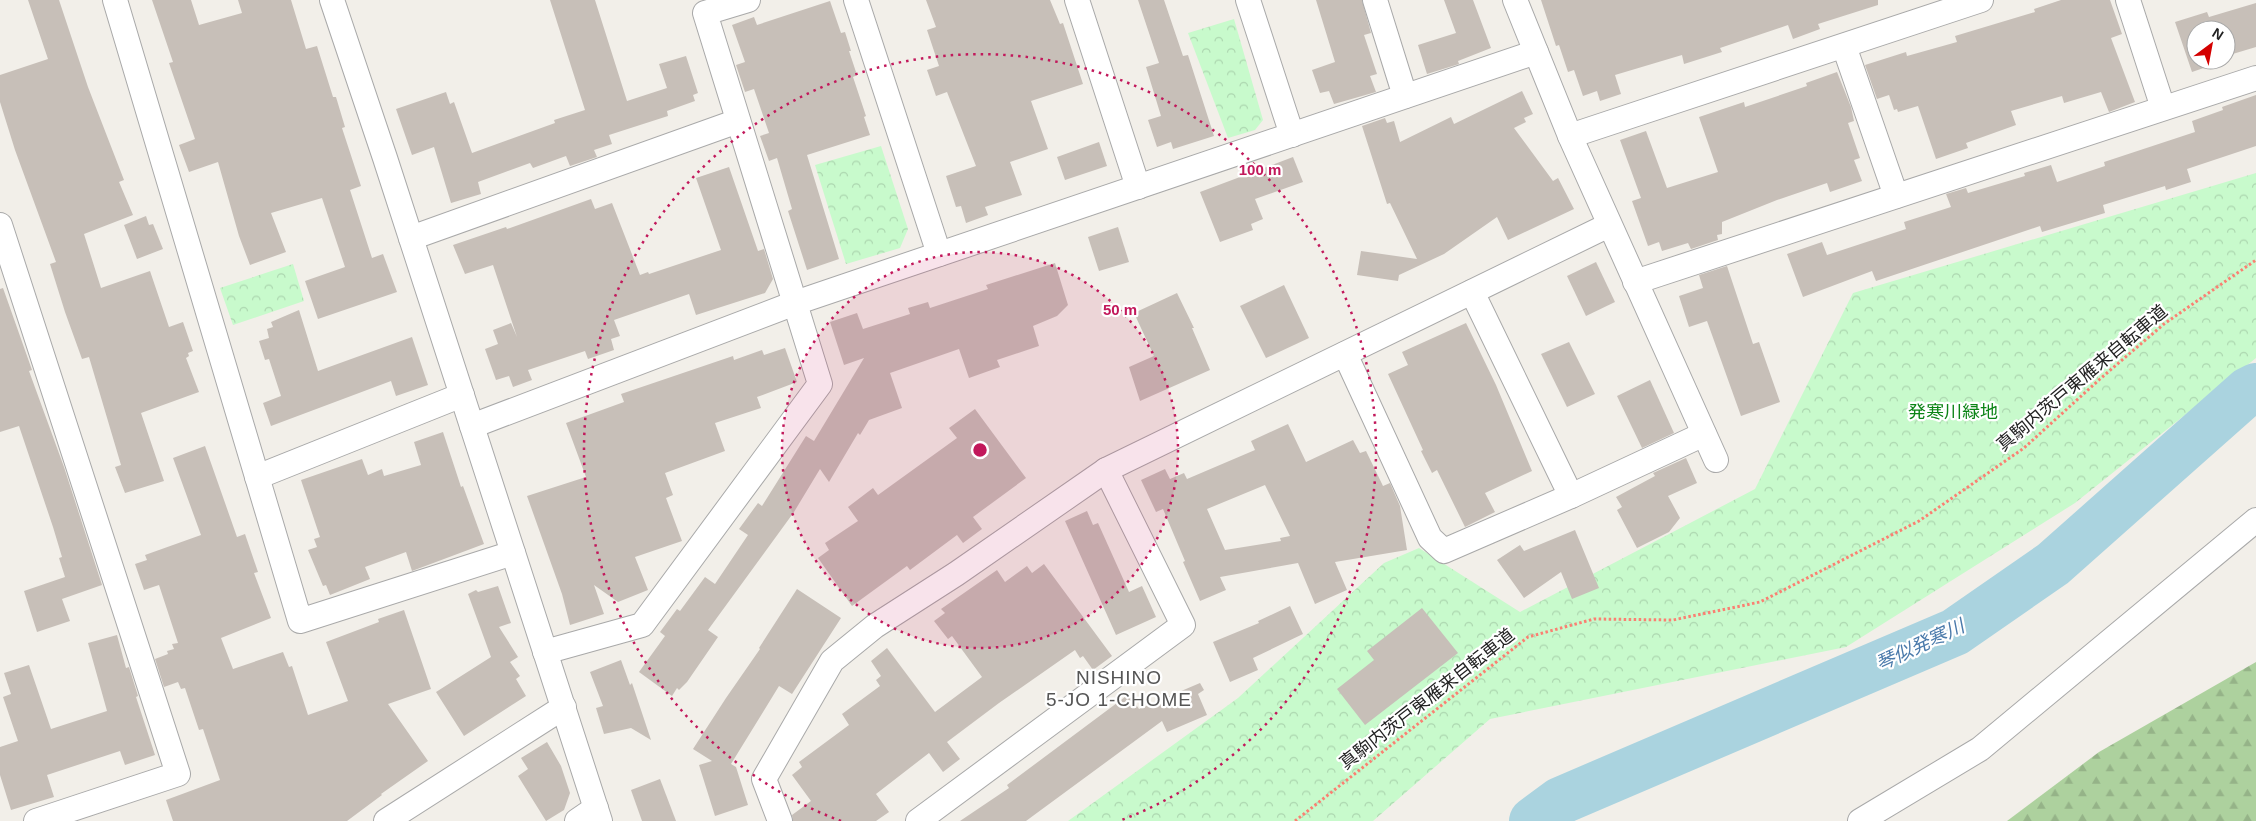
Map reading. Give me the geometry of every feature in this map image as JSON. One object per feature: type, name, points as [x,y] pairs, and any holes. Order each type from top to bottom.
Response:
[{"type":"street","points":[[115,0],[300,621],[513,553]]},
{"type":"street","points":[[332,0],[564,707],[591,817]]},
{"type":"street","points":[[545,652],[642,625],[820,384],[704,13],[748,0]]},
{"type":"street","points":[[856,0],[939,254]]},
{"type":"street","points":[[1077,0],[1138,187]]},
{"type":"street","points":[[1248,0],[1292,135]]},
{"type":"street","points":[[1375,0],[1406,96]]},
{"type":"street","points":[[1515,0],[1570,136],[1634,282],[1716,460]]},
{"type":"street","points":[[1570,136],[1982,0]]},
{"type":"street","points":[[2128,0],[2164,108]]},
{"type":"street","points":[[1844,46],[1896,196]]},
{"type":"street","points":[[472,426],[795,303],[1536,52]]},
{"type":"street","points":[[1634,282],[2256,78]]},
{"type":"street","points":[[411,238],[738,121]]},
{"type":"street","points":[[0,225],[6,265],[178,774],[36,821]]},
{"type":"street","points":[[780,821],[764,779],[832,661],[875,626],[956,574],[1106,470],[1609,225]]},
{"type":"street","points":[[1472,292],[1571,496]]},
{"type":"street","points":[[1345,354],[1430,538],[1444,552],[1704,434]]},
{"type":"street","points":[[257,477],[462,395]]},
{"type":"street","points":[[918,821],[1182,625],[1106,470]]},
{"type":"street","points":[[1860,821],[1980,749],[2256,520]]},
{"type":"street","points":[[386,821],[564,707]]},
{"type":"path","name":"真駒内茨戸東雁来自転車道","points":[[1295,821],[1528,637],[1594,619],[1674,620],[1760,602],[1919,521],[2024,448],[2100,378],[2164,324],[2256,260]]},
{"type":"green space","points":[[1234,19],[1263,120],[1255,130],[1228,138],[1188,33]]},
{"type":"green space","points":[[881,146],[908,229],[900,248],[846,264],[815,165]]},
{"type":"green space","name":"発寒川緑地","points":[[2256,173],[2256,358],[2075,503],[1846,647],[1490,719],[1373,821],[1068,821],[1238,698],[1384,563],[1419,548],[1520,612],[1755,489],[1853,293]]},
{"type":"green space","points":[[293,264],[304,301],[233,325],[220,288]]},
{"type":"green space","points":[[2256,662],[2256,821],[2007,821],[2099,752]]},
{"type":"building","points":[[28,0],[59,0],[88,87],[124,180],[119,182],[133,215],[84,234],[101,288],[150,271],[169,327],[183,322],[193,351],[188,353],[189,356],[186,358],[199,392],[141,413],[164,481],[125,493],[115,467],[121,465],[89,357],[82,359],[65,312],[50,264],[56,262],[15,150],[0,102],[0,75],[48,59]]},
{"type":"building","points":[[152,0],[191,0],[199,25],[242,13],[238,0],[291,0],[306,49],[317,46],[333,97],[336,97],[345,127],[342,128],[361,186],[350,190],[372,258],[383,254],[397,292],[318,319],[305,281],[345,267],[322,198],[271,213],[286,252],[250,265],[239,236],[218,162],[189,172],[179,145],[195,139],[169,63],[173,62]]},
{"type":"building","points":[[550,0],[595,0],[627,101],[667,88],[659,64],[686,56],[698,93],[693,95],[695,101],[667,111],[668,116],[609,135],[612,144],[594,150],[597,157],[570,166],[566,156],[533,168],[530,163],[478,182],[481,194],[451,203],[434,147],[412,155],[396,109],[446,92],[450,104],[454,102],[472,153],[555,123],[554,120],[585,110]]},
{"type":"building","points":[[926,0],[1050,0],[1060,24],[1063,23],[1083,84],[1031,101],[1048,149],[1010,162],[1022,195],[985,207],[988,215],[966,223],[961,206],[956,207],[946,176],[976,166],[947,92],[936,96],[927,70],[939,66],[927,30],[936,27]]},
{"type":"building","points":[[1138,0],[1164,0],[1183,56],[1188,55],[1214,136],[1173,149],[1171,142],[1157,147],[1148,120],[1161,116],[1146,67],[1159,63]]},
{"type":"building","points":[[1316,0],[1362,0],[1371,33],[1364,35],[1377,74],[1370,76],[1376,92],[1334,104],[1329,91],[1320,93],[1312,70],[1335,62]]},
{"type":"building","points":[[1444,0],[1473,0],[1491,48],[1458,61],[1459,64],[1427,74],[1418,45],[1456,33]]},
{"type":"building","points":[[1541,0],[1878,0],[1878,5],[1818,24],[1820,29],[1793,39],[1788,25],[1720,48],[1722,52],[1684,64],[1682,55],[1615,75],[1621,94],[1600,101],[1597,91],[1583,96],[1574,70],[1568,72],[1559,45],[1556,46]]},
{"type":"building","points":[[2061,0],[2110,0],[2122,34],[2111,38],[2135,102],[2109,112],[2101,92],[2064,103],[2062,96],[2011,111],[2016,125],[1966,143],[1968,148],[1936,159],[1918,106],[1898,112],[1897,109],[1894,110],[1889,95],[1877,99],[1865,65],[1906,52],[1907,56],[1957,42],[1955,36],[2035,12],[2034,9]]},
{"type":"building","points":[[830,1],[841,33],[845,32],[851,51],[849,51],[857,75],[853,77],[866,116],[864,117],[870,135],[807,155],[839,259],[807,270],[788,211],[792,209],[777,158],[769,161],[760,136],[769,133],[754,89],[745,92],[736,65],[745,62],[732,25],[754,17],[757,25]]},
{"type":"building","points":[[2256,3],[2256,47],[2236,53],[2236,20],[2186,20],[2186,54],[2175,22],[2207,12],[2209,17]]},
{"type":"building","points":[[1837,72],[1851,107],[1854,121],[1848,123],[1860,158],[1854,160],[1862,181],[1830,192],[1827,183],[1777,200],[1722,222],[1722,234],[1717,235],[1718,240],[1691,249],[1688,243],[1662,251],[1659,242],[1648,246],[1632,201],[1641,198],[1620,140],[1646,131],[1667,188],[1718,172],[1699,117],[1744,102],[1745,107],[1807,86],[1806,83]]},
{"type":"building","points":[[1522,91],[1533,114],[1524,118],[1526,122],[1514,128],[1553,181],[1558,178],[1574,209],[1508,240],[1497,217],[1444,254],[1399,275],[1398,281],[1357,275],[1361,251],[1417,259],[1390,203],[1387,204],[1362,126],[1385,118],[1387,123],[1394,121],[1400,142],[1451,117],[1454,124]]},
{"type":"building","points":[[2256,95],[2256,146],[2187,169],[2191,182],[2166,190],[2165,186],[2103,205],[2105,213],[2042,232],[2040,226],[1876,281],[1872,271],[1803,297],[1787,254],[1822,242],[1827,255],[1906,229],[1904,222],[1951,207],[1946,194],[1966,188],[1968,193],[2025,176],[2024,173],[2051,165],[2057,182],[2105,166],[2104,162],[2195,132],[2192,121],[2223,110],[2222,107]]},
{"type":"building","points":[[1099,142],[1107,166],[1065,180],[1057,157]]},
{"type":"building","points":[[1293,157],[1303,182],[1255,199],[1263,219],[1251,224],[1253,230],[1220,242],[1200,192]]},
{"type":"building","points":[[729,167],[758,251],[764,249],[773,279],[765,293],[696,315],[689,294],[614,320],[620,336],[611,339],[614,350],[588,359],[585,351],[528,370],[532,380],[513,387],[509,376],[496,380],[485,349],[498,344],[493,330],[511,323],[517,337],[493,265],[465,274],[453,245],[506,227],[507,229],[591,199],[595,209],[612,203],[640,275],[648,272],[649,274],[721,250],[696,178]]},
{"type":"building","points":[[146,216],[149,225],[153,224],[163,249],[137,259],[124,225]]},
{"type":"building","points":[[1118,227],[1129,262],[1099,271],[1088,237]]},
{"type":"building","points":[[1596,262],[1615,302],[1586,316],[1567,276]]},
{"type":"building","points":[[1055,263],[1068,305],[1057,316],[1033,326],[1039,346],[997,360],[1000,367],[969,378],[959,349],[890,373],[902,408],[869,420],[860,435],[858,433],[829,482],[820,469],[794,512],[708,630],[718,637],[687,682],[679,690],[677,688],[672,696],[639,672],[665,636],[660,632],[677,609],[680,611],[705,577],[715,584],[748,535],[739,529],[758,503],[762,506],[806,436],[814,441],[864,358],[844,365],[830,322],[857,313],[863,329],[910,314],[908,308],[928,302],[930,308],[988,289],[986,285]]},
{"type":"building","points":[[1727,266],[1753,344],[1759,342],[1780,402],[1741,416],[1707,321],[1689,327],[1679,296],[1703,288],[1699,275]]},
{"type":"building","points":[[1284,285],[1309,338],[1266,358],[1240,306]]},
{"type":"building","points":[[3,288],[32,370],[29,371],[64,467],[102,585],[62,599],[70,621],[37,632],[24,591],[65,577],[59,558],[62,557],[53,527],[19,426],[0,432],[0,289]]},
{"type":"building","points":[[1177,293],[1194,328],[1192,328],[1210,370],[1140,401],[1129,367],[1154,356],[1134,313]]},
{"type":"building","points":[[299,310],[318,371],[412,337],[428,385],[396,396],[391,381],[271,426],[263,403],[281,396],[269,359],[265,360],[259,341],[269,338],[267,329],[273,327],[271,322]]},
{"type":"building","points":[[1466,323],[1496,385],[1532,471],[1485,493],[1495,512],[1465,527],[1437,470],[1432,473],[1388,374],[1408,365],[1402,352]]},
{"type":"building","points":[[1569,342],[1595,394],[1567,407],[1541,354]]},
{"type":"building","points":[[785,348],[797,382],[757,397],[761,408],[715,423],[725,451],[665,473],[673,495],[666,498],[682,541],[635,557],[648,590],[618,602],[594,585],[604,614],[570,625],[562,594],[527,496],[586,477],[566,423],[624,402],[621,394],[733,356],[734,360],[762,350],[764,355]]},
{"type":"building","points":[[1650,380],[1674,433],[1642,448],[1617,396]]},
{"type":"building","points":[[975,409],[1026,478],[973,517],[982,529],[963,543],[957,535],[910,570],[907,566],[852,606],[818,558],[829,550],[825,543],[858,521],[848,507],[873,488],[878,495],[957,438],[949,428]]},
{"type":"building","points":[[1288,424],[1306,462],[1353,440],[1360,453],[1366,451],[1383,486],[1390,483],[1400,506],[1407,550],[1335,562],[1347,590],[1315,604],[1298,563],[1220,577],[1226,590],[1200,601],[1163,509],[1156,512],[1141,480],[1165,469],[1170,479],[1184,473],[1187,479],[1255,450],[1251,441]],"holes":[[[1265,485],[1290,536],[1280,538],[1281,541],[1225,550],[1207,509]]]},
{"type":"building","points":[[443,432],[461,487],[463,486],[484,544],[412,571],[406,552],[365,567],[370,579],[330,595],[326,585],[323,586],[308,550],[317,547],[314,539],[320,537],[301,480],[362,459],[368,475],[382,469],[384,476],[421,465],[414,442]]},
{"type":"building","points":[[205,446],[237,537],[245,534],[258,572],[254,573],[271,618],[221,638],[233,669],[283,652],[289,667],[292,666],[308,715],[348,701],[326,642],[379,622],[378,619],[404,610],[431,689],[388,704],[428,761],[347,821],[173,821],[166,800],[220,780],[203,729],[199,730],[185,688],[181,689],[178,682],[164,687],[155,659],[168,654],[167,651],[174,649],[172,644],[178,643],[159,585],[144,590],[135,564],[147,560],[145,555],[201,535],[173,458]]},
{"type":"building","points":[[1686,458],[1697,483],[1668,496],[1680,518],[1669,532],[1637,548],[1617,510],[1622,507],[1616,497],[1655,476],[1653,473]]},
{"type":"building","points":[[1087,511],[1093,525],[1098,523],[1129,592],[1142,586],[1156,617],[1116,635],[1065,521]]},
{"type":"building","points":[[1575,530],[1599,588],[1572,599],[1561,572],[1524,598],[1497,560],[1520,545],[1524,551]]},
{"type":"building","points":[[1044,564],[1112,656],[1093,670],[1083,656],[1080,658],[1075,650],[999,703],[947,742],[960,759],[943,772],[929,753],[876,794],[889,812],[876,821],[793,821],[792,815],[811,801],[792,775],[802,767],[799,762],[849,725],[842,714],[880,686],[876,680],[881,676],[871,661],[887,648],[935,712],[982,677],[952,636],[948,639],[934,621],[945,613],[941,609],[997,570],[1005,582],[1027,566],[1032,573]]},
{"type":"building","points":[[498,586],[511,623],[499,627],[518,657],[510,662],[520,676],[516,679],[526,696],[464,736],[436,692],[491,657],[468,594],[476,590],[478,592]]},
{"type":"building","points":[[797,589],[841,618],[792,694],[779,686],[731,764],[736,767],[748,805],[715,816],[699,765],[712,761],[693,749],[760,649]]},
{"type":"building","points":[[1290,606],[1303,634],[1253,658],[1258,670],[1230,682],[1213,642],[1259,623],[1258,621]]},
{"type":"building","points":[[1422,608],[1458,653],[1365,725],[1337,689],[1374,660],[1367,651]]},
{"type":"building","points":[[117,635],[126,668],[129,667],[138,696],[136,697],[155,755],[125,765],[120,751],[47,775],[54,797],[11,810],[0,775],[0,747],[18,741],[3,697],[11,694],[4,673],[29,665],[51,729],[107,711],[88,643]]},
{"type":"building","points":[[621,660],[630,685],[632,683],[651,740],[631,728],[604,734],[596,708],[603,706],[590,672]]},
{"type":"building","points":[[1200,683],[1204,690],[1198,694],[1207,715],[1167,732],[1162,721],[1026,821],[960,821],[1009,788],[1007,785],[1129,694],[1139,709]]},
{"type":"building","points":[[547,742],[561,766],[570,793],[564,810],[546,821],[518,776],[528,769],[521,758]]},
{"type":"building","points":[[660,779],[676,821],[642,821],[631,790]]},
{"type":"waterway","name":"琴似発寒川","points":[[1533,821],[1560,801],[1955,632],[2053,564],[2248,391],[2256,387]]},
{"type":"district","name":"NISHINO 5-JO 1-CHOME","points":[[1119,688]]}]
